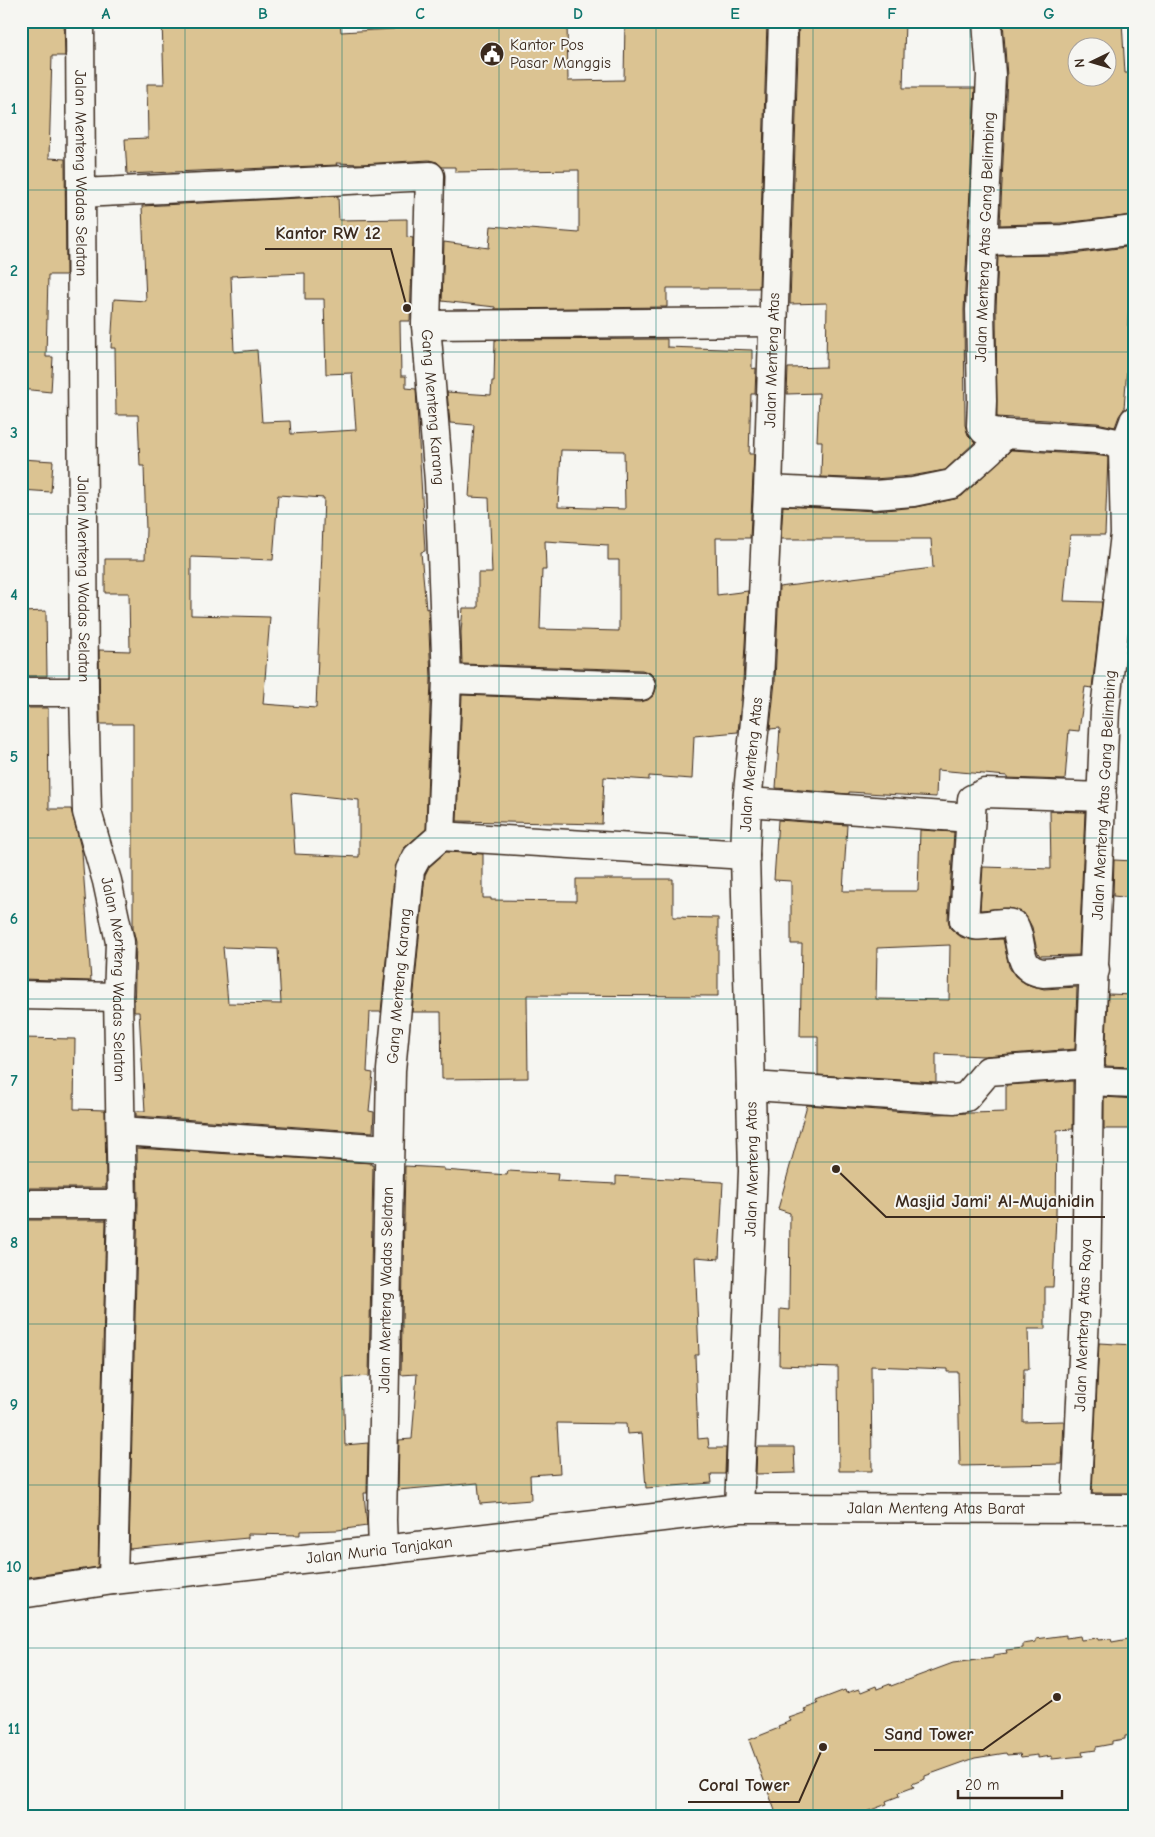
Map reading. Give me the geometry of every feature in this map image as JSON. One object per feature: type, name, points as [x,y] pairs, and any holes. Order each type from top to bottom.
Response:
[{"type":"street","name":"Jalan Menteng Wadas Selatan","points":[[80,21],[84,692],[87,812],[107,881],[120,942],[118,997],[122,1204],[113,1580]]},
{"type":"street","name":"Jalan Menteng Atas","points":[[739,1508],[753,1171],[745,854],[759,681],[768,490],[783,21]]},
{"type":"street","name":"Jalan Menteng Atas Gang Belimbing","points":[[987,21],[991,75],[980,310],[981,426],[984,430],[1005,434],[1096,439],[1112,442],[1119,446],[1123,452],[1130,534],[1105,710],[1090,1072]]},
{"type":"street","points":[[81,194],[430,176],[426,325]]},
{"type":"street","points":[[983,241],[1063,239],[1134,230]]},
{"type":"street","name":"Gang Menteng Karang","points":[[389,1149],[391,1070],[410,870],[417,857],[441,836],[447,679],[439,481],[426,325],[773,322]]},
{"type":"street","points":[[1123,452],[1134,421]]},
{"type":"street","points":[[768,490],[874,495],[913,492],[952,484],[1005,434]]},
{"type":"street","points":[[447,679],[641,686]]},
{"type":"street","points":[[21,692],[84,692]]},
{"type":"street","points":[[1095,970],[1036,972],[1028,968],[1022,959],[1019,934],[1014,925],[1005,923],[972,925],[964,920],[972,799],[985,793],[1102,797]]},
{"type":"street","points":[[748,802],[971,818]]},
{"type":"street","points":[[441,836],[745,854]]},
{"type":"street","points":[[21,995],[118,997]]},
{"type":"street","points":[[751,1086],[954,1099],[966,1097],[988,1071],[1090,1072],[1134,1083]]},
{"type":"street","name":"Jalan Menteng Atas Raya","points":[[1076,1508],[1086,1294],[1090,1072]]},
{"type":"street","points":[[121,1131],[389,1149]]},
{"type":"street","name":"Jalan Menteng Wadas Selatan","points":[[383,1550],[389,1149]]},
{"type":"street","points":[[21,1204],[122,1204]]},
{"type":"street","name":"Jalan Menteng Atas Barat","points":[[739,1508],[1134,1509]]},
{"type":"street","name":"Jalan Muria Tanjakan","points":[[21,1594],[113,1580],[739,1508]]},
{"type":"building","points":[[21,21],[64,21],[65,56],[52,56],[49,158],[65,159],[66,275],[48,275],[46,357],[53,357],[51,392],[21,389]]},
{"type":"building","points":[[162,21],[340,21],[341,32],[394,29],[394,21],[567,21],[568,81],[624,80],[625,21],[767,21],[759,288],[667,288],[667,307],[495,309],[495,307],[442,301],[444,242],[489,248],[491,226],[579,233],[579,170],[455,172],[455,167],[442,167],[437,162],[429,160],[127,174],[125,139],[148,138],[147,84],[164,84]]},
{"type":"building","points":[[799,21],[905,21],[903,88],[975,88],[964,310],[965,425],[968,435],[975,442],[945,470],[911,476],[874,479],[821,477],[822,441],[817,441],[819,393],[787,394],[788,368],[826,367],[827,303],[790,304]]},
{"type":"building","points":[[1003,21],[1122,21],[1125,73],[1134,73],[1134,215],[1062,223],[1000,225],[1007,76]]},
{"type":"building","points":[[338,196],[339,220],[407,219],[407,237],[413,238],[410,321],[400,321],[401,376],[406,376],[406,388],[416,389],[425,551],[421,552],[426,609],[428,608],[431,679],[426,829],[403,849],[395,868],[381,1012],[370,1012],[367,1072],[373,1073],[369,1111],[374,1112],[373,1132],[136,1116],[136,1111],[145,1111],[139,1012],[134,1012],[136,942],[133,929],[133,724],[100,724],[99,650],[130,651],[129,593],[105,593],[105,559],[145,559],[144,466],[140,466],[138,415],[116,415],[115,348],[111,348],[114,299],[146,301],[142,206]],"holes":[[[305,273],[305,299],[324,299],[326,374],[352,373],[356,430],[291,434],[290,421],[262,422],[257,350],[234,352],[231,276]],[[278,495],[324,498],[316,708],[263,704],[270,617],[191,615],[191,557],[273,560]],[[291,793],[359,800],[359,857],[295,854]],[[223,947],[278,949],[281,1004],[228,1003]]]},
{"type":"building","points":[[1134,246],[1134,260],[1130,260],[1128,326],[1134,326],[1134,354],[1128,354],[1124,409],[1115,427],[1097,423],[997,417],[996,310],[998,256],[1065,255]]},
{"type":"building","points":[[667,339],[667,347],[752,350],[752,369],[756,368],[755,394],[751,394],[749,454],[754,454],[750,538],[716,538],[717,595],[748,591],[738,732],[694,736],[692,779],[649,776],[649,780],[604,777],[602,824],[457,821],[462,695],[640,702],[648,700],[654,695],[657,686],[655,678],[650,673],[642,670],[462,664],[461,632],[463,608],[478,608],[478,573],[492,573],[489,498],[469,497],[474,425],[450,423],[447,392],[491,395],[492,381],[494,381],[495,340]],"holes":[[[561,450],[624,451],[625,509],[558,507]],[[545,541],[608,545],[608,560],[619,560],[619,631],[540,629],[542,570],[546,570]]]},
{"type":"building","points":[[1011,450],[1108,457],[1105,535],[1070,535],[1064,601],[1102,602],[1092,688],[1085,687],[1079,731],[1069,730],[1065,780],[1007,778],[1007,776],[937,770],[936,797],[849,792],[849,794],[776,788],[780,728],[770,729],[775,682],[779,587],[933,568],[931,539],[781,539],[783,506],[875,511],[916,507],[955,499],[962,496]]},
{"type":"building","points":[[21,459],[53,461],[51,492],[21,490]]},
{"type":"building","points":[[46,611],[47,676],[21,676],[21,612]]},
{"type":"building","points":[[21,708],[48,708],[49,809],[71,809],[82,852],[91,981],[21,979]]},
{"type":"building","points":[[1050,811],[1085,812],[1079,955],[1040,956],[1037,951],[1032,927],[1024,913],[1008,908],[980,910],[983,867],[1051,869]]},
{"type":"building","points":[[778,820],[847,825],[843,891],[918,891],[920,830],[954,832],[948,919],[950,928],[961,937],[972,940],[1003,939],[1009,967],[1015,976],[1026,984],[1044,989],[1077,987],[1075,1049],[984,1056],[936,1054],[936,1082],[818,1075],[818,1036],[800,1036],[802,944],[791,944],[791,881],[774,880]],"holes":[[[950,945],[949,1000],[876,999],[877,948]]]},
{"type":"building","points":[[446,852],[483,854],[483,898],[491,898],[491,900],[576,901],[576,879],[673,879],[673,917],[718,918],[718,996],[527,995],[528,1078],[442,1079],[441,1012],[412,1012],[425,875],[429,867]]},
{"type":"building","points":[[1114,860],[1134,861],[1134,898],[1113,896]]},
{"type":"building","points":[[1108,994],[1134,995],[1134,1067],[1105,1066]]},
{"type":"building","points":[[21,1038],[75,1039],[74,1109],[105,1110],[106,1188],[21,1188]]},
{"type":"building","points":[[1073,1081],[1073,1129],[1057,1130],[1053,1287],[1045,1287],[1045,1329],[1028,1329],[1029,1369],[1024,1369],[1023,1422],[1064,1421],[1062,1464],[960,1466],[958,1372],[947,1372],[947,1369],[871,1366],[872,1471],[839,1471],[838,1367],[779,1365],[780,1309],[789,1310],[790,1213],[778,1209],[807,1105],[935,1114],[1006,1112],[1006,1085]]},
{"type":"building","points":[[1104,1097],[1134,1099],[1134,1129],[1104,1129]]},
{"type":"building","points":[[137,1148],[371,1163],[373,1165],[369,1376],[343,1378],[345,1445],[368,1443],[367,1493],[364,1493],[367,1526],[338,1530],[300,1531],[300,1535],[248,1534],[248,1538],[129,1549],[138,1204]]},
{"type":"building","points":[[405,1166],[507,1175],[508,1171],[558,1174],[557,1181],[616,1184],[616,1176],[723,1182],[719,1259],[695,1257],[699,1355],[695,1355],[698,1439],[708,1438],[709,1448],[726,1448],[725,1474],[711,1474],[712,1483],[646,1488],[642,1433],[627,1434],[626,1424],[557,1423],[560,1473],[530,1475],[531,1500],[480,1504],[478,1483],[398,1490],[399,1440],[412,1439],[417,1374],[401,1375]]},
{"type":"building","points":[[21,1220],[106,1220],[98,1567],[21,1578]]},
{"type":"building","points":[[1099,1343],[1134,1345],[1134,1493],[1092,1493]]},
{"type":"building","points":[[757,1447],[794,1447],[795,1473],[756,1474]]},
{"type":"building","points":[[1066,1635],[1066,1638],[1080,1636],[1081,1640],[1098,1638],[1098,1640],[1111,1639],[1112,1642],[1134,1638],[1134,1735],[1112,1741],[1112,1744],[1096,1747],[1096,1750],[1082,1752],[1083,1756],[1052,1759],[1052,1756],[1038,1758],[1038,1755],[1021,1757],[1020,1754],[1007,1755],[1006,1753],[975,1758],[925,1776],[925,1779],[912,1784],[914,1787],[898,1793],[899,1796],[886,1801],[887,1804],[855,1816],[777,1816],[749,1740],[779,1728],[778,1726],[791,1721],[789,1718],[806,1712],[804,1709],[818,1704],[816,1701],[845,1690],[846,1693],[859,1689],[861,1692],[876,1686],[877,1689],[890,1684],[891,1686],[953,1663],[993,1658],[993,1655],[1007,1653],[1006,1650],[1023,1648],[1023,1644],[1036,1642],[1036,1639]]},
{"type":"place","name":"Kantor Pos Pasar Manggis","points":[[492,54]]},
{"type":"place","name":"Kantor RW 12","points":[[407,308]]},
{"type":"place","name":"Masjid Jami' Al-Mujahidin","points":[[836,1169]]},
{"type":"place","name":"Sand Tower","points":[[1057,1697]]},
{"type":"place","name":"Coral Tower","points":[[823,1747]]}]
